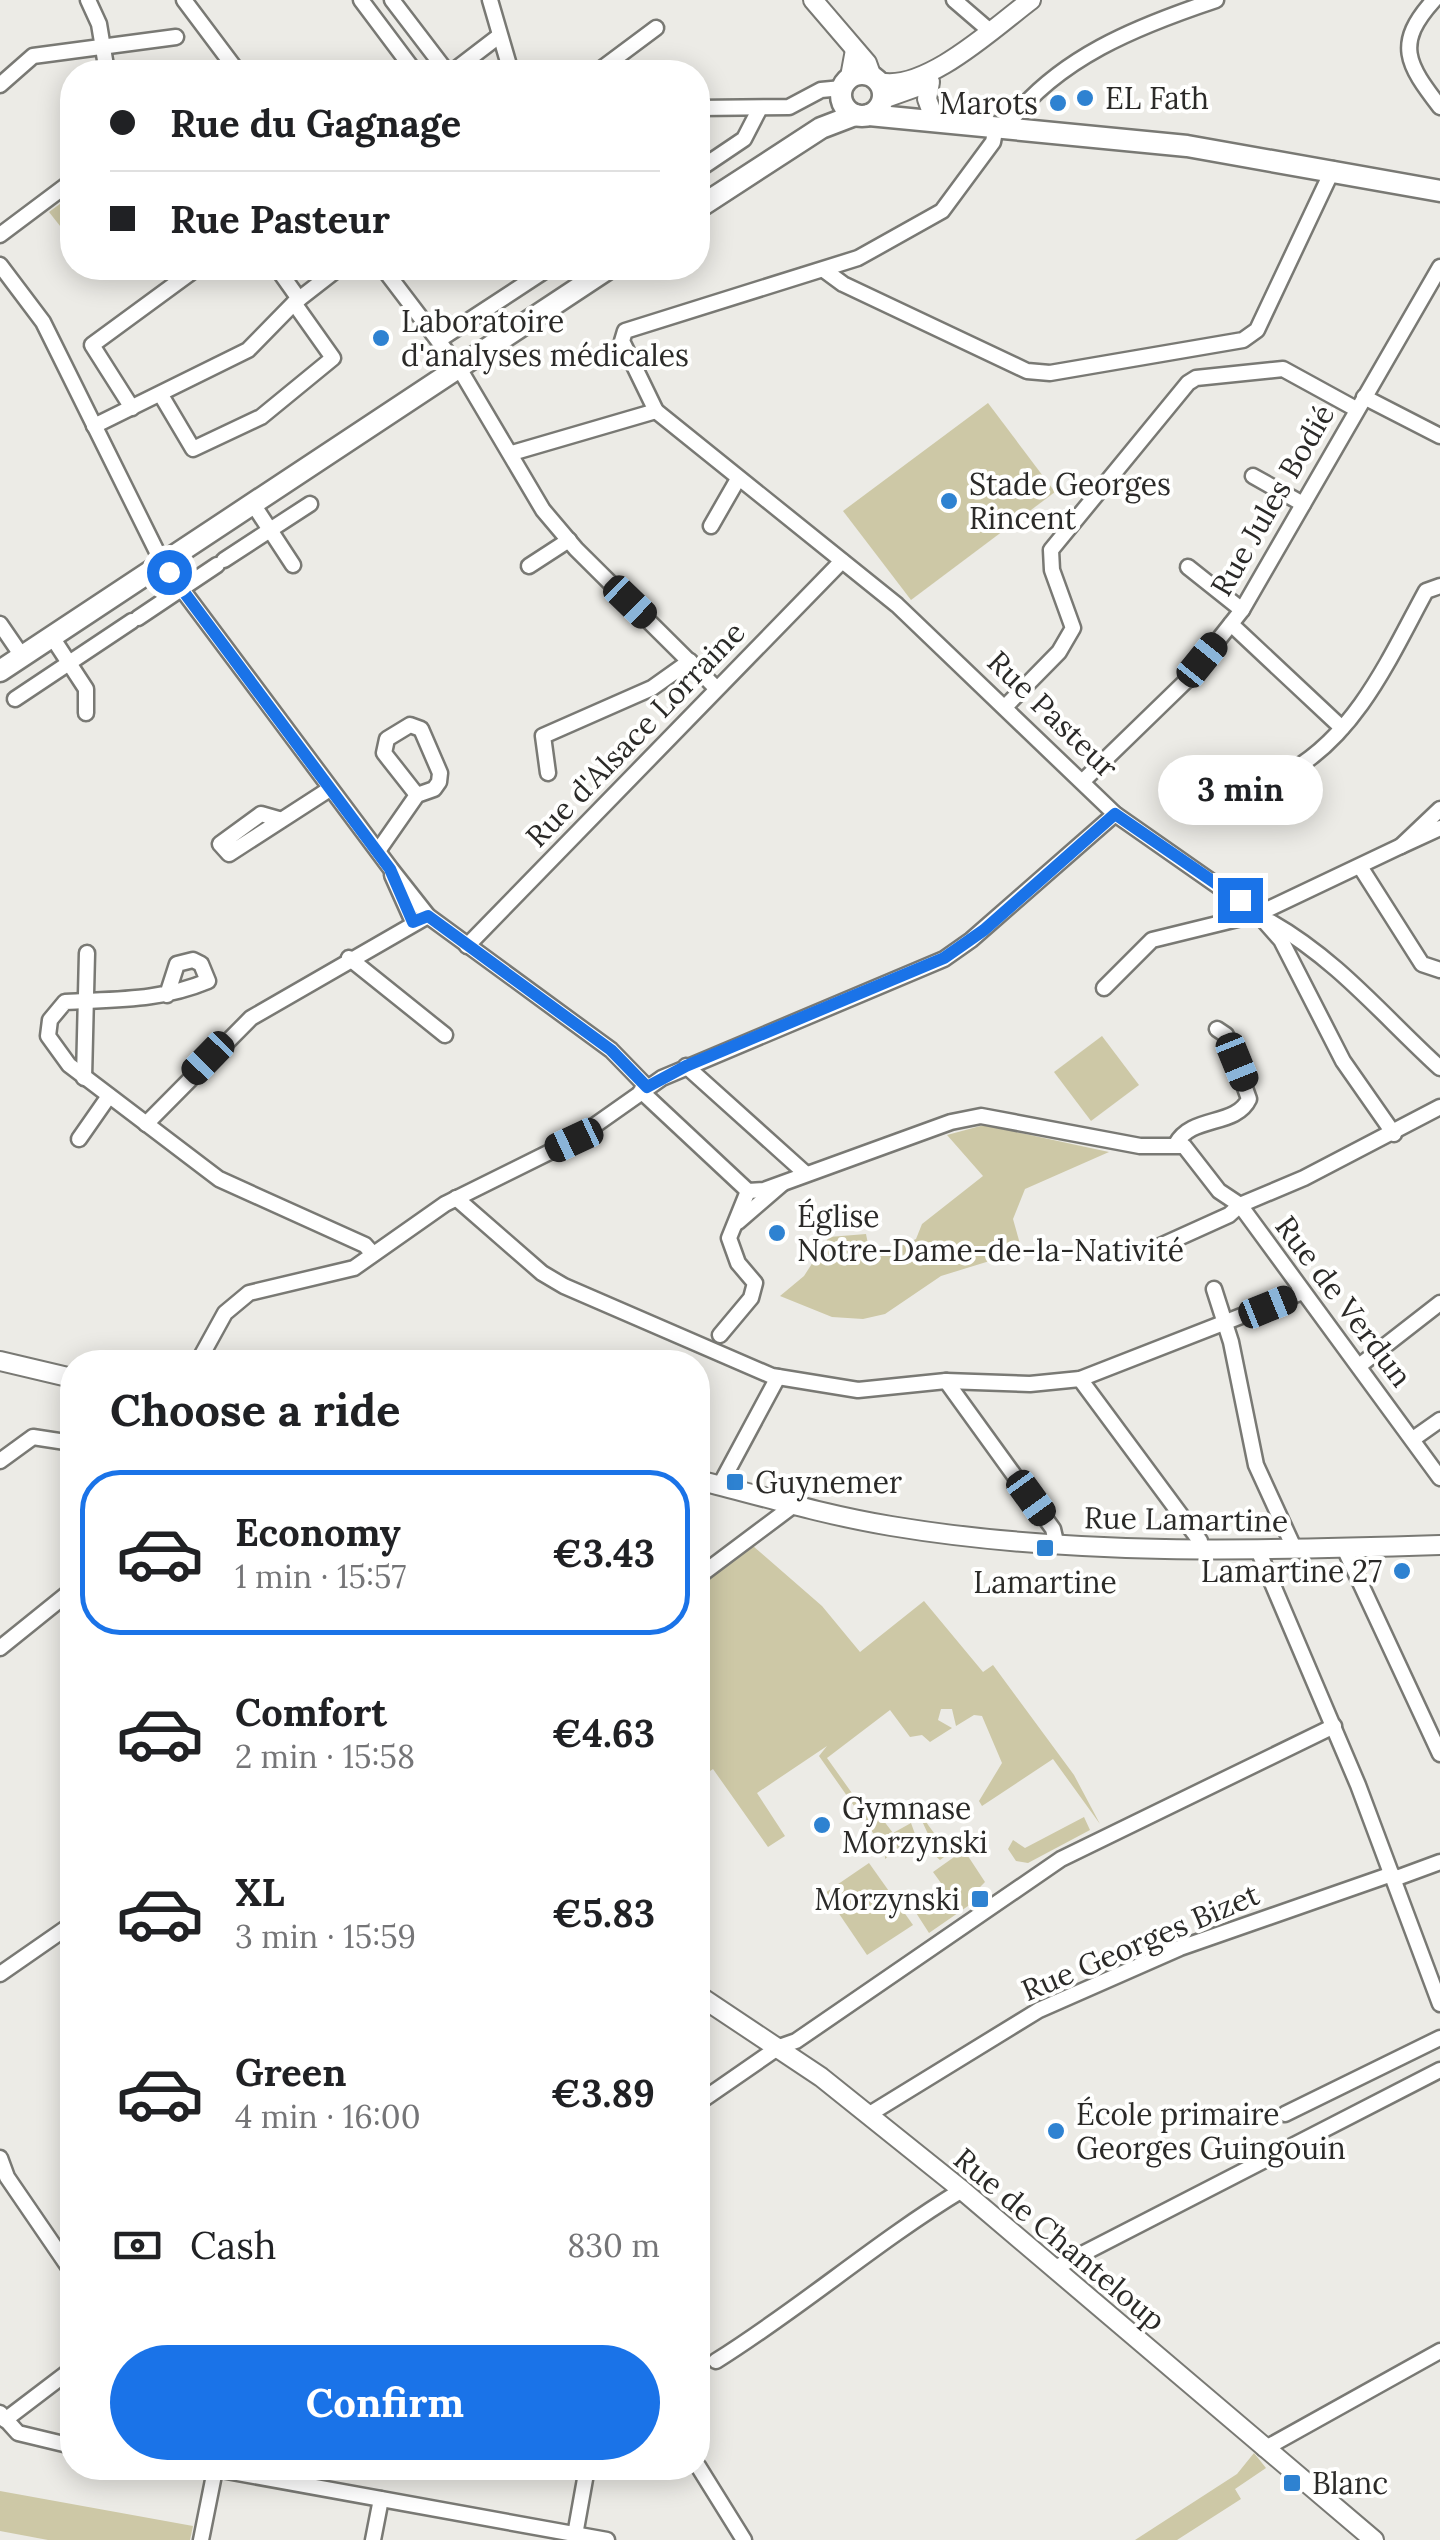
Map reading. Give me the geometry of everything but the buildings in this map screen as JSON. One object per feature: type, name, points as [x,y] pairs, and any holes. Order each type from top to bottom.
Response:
[{"type":"main road","points":[[710,200],[864,95],[938,120],[1187,146],[1440,191]]},
{"type":"main road","points":[[0,671],[591,280]]},
{"type":"street","points":[[88,0],[105,60]]},
{"type":"street","points":[[184,0],[229,60]]},
{"type":"street","points":[[362,0],[406,60]]},
{"type":"street","points":[[392,0],[440,60]]},
{"type":"street","points":[[490,0],[507,60]]},
{"type":"street","points":[[813,0],[856,50],[864,95]]},
{"type":"street","points":[[954,0],[990,31]]},
{"type":"street","points":[[710,108],[800,104],[821,90],[864,95],[935,74],[1031,0]]},
{"type":"street","points":[[512,453],[656,411],[622,336],[667,317],[858,258],[942,211],[1001,127],[1051,82],[1127,33],[1216,0]]},
{"type":"street","points":[[1434,0],[1414,22],[1407,46],[1413,71],[1440,107]]},
{"type":"street","points":[[613,60],[656,28]]},
{"type":"street","points":[[466,60],[499,36]]},
{"type":"street","points":[[0,85],[27,59],[40,54],[176,37]]},
{"type":"street","points":[[935,74],[927,99],[938,120]]},
{"type":"street","points":[[710,162],[744,139],[760,108]]},
{"type":"street","points":[[824,270],[843,284],[1027,371],[1050,374],[1242,340],[1257,330],[1333,169]]},
{"type":"street","points":[[0,235],[60,190]]},
{"type":"street","name":"Rue Jules Bodié","points":[[1083,781],[1185,682],[1242,610],[1440,267]]},
{"type":"street","points":[[2,270],[43,322],[163,564],[428,916],[611,1050],[644,1089],[754,1197]]},
{"type":"street","points":[[132,408],[92,345],[181,280]]},
{"type":"street","points":[[160,395],[193,450],[262,417],[333,358],[284,280]]},
{"type":"street","points":[[94,426],[248,350],[296,301],[323,280]]},
{"type":"street","points":[[393,280],[459,368],[543,510],[716,688]]},
{"type":"street","points":[[438,340],[531,280]]},
{"type":"street","points":[[1006,706],[1059,652],[1073,628],[1052,570],[1051,550],[1196,378],[1283,368],[1440,436]]},
{"type":"street","name":"Rue Pasteur","points":[[656,411],[932,635],[1115,814],[1258,914],[1281,940],[1344,1061],[1394,1134]]},
{"type":"street","points":[[1254,476],[1303,504]]},
{"type":"street","points":[[711,526],[738,480]]},
{"type":"street","points":[[253,504],[293,565]]},
{"type":"street","points":[[15,699],[310,504]]},
{"type":"street","points":[[529,566],[568,540]]},
{"type":"street","name":"Rue d'Alsace Lorraine","points":[[467,946],[842,561]]},
{"type":"street","points":[[1188,567],[1242,610]]},
{"type":"street","points":[[1291,770],[1310,760],[1360,708],[1426,591],[1440,586]]},
{"type":"street","points":[[0,624],[22,656]]},
{"type":"street","points":[[1232,624],[1342,728]]},
{"type":"street","points":[[52,637],[86,689],[86,713]]},
{"type":"street","points":[[548,773],[543,736],[652,688],[690,661]]},
{"type":"street","points":[[378,851],[417,795],[434,789],[440,773],[421,729],[410,725],[387,740],[384,753],[417,795]]},
{"type":"street","points":[[282,820],[330,789]]},
{"type":"street","points":[[1400,846],[1440,809]]},
{"type":"street","points":[[206,1350],[237,1300],[263,1288],[339,1274],[456,1198],[574,1140],[644,1089],[686,1066],[944,958],[984,930],[1115,814]]},
{"type":"street","points":[[1104,988],[1152,940],[1258,914],[1440,828]]},
{"type":"street","points":[[1361,868],[1422,964],[1440,970]]},
{"type":"street","points":[[390,869],[413,922]]},
{"type":"street","points":[[1258,914],[1347,974],[1392,1025],[1440,1068]]},
{"type":"street","points":[[146,1124],[251,1018],[349,958],[428,916]]},
{"type":"street","points":[[84,1078],[87,953]]},
{"type":"street","points":[[1300,972],[1311,959],[1322,956]]},
{"type":"street","points":[[349,958],[445,1035]]},
{"type":"street","points":[[166,995],[65,1002],[50,1020],[48,1036],[84,1078],[219,1179],[365,1244],[373,1254]]},
{"type":"street","points":[[720,1334],[752,1298],[755,1283],[729,1238],[733,1225],[754,1197],[805,1173],[950,1122],[981,1116],[1140,1146],[1176,1144],[1193,1127],[1234,1114],[1249,1098],[1226,1035],[1216,1029]]},
{"type":"street","points":[[686,1066],[805,1173]]},
{"type":"street","points":[[79,1139],[109,1096]]},
{"type":"street","points":[[1156,1248],[1440,1108]]},
{"type":"street","name":"Rue de Verdun","points":[[1176,1144],[1191,1154],[1218,1191],[1240,1205],[1300,1293],[1440,1478]]},
{"type":"street","points":[[456,1198],[542,1274],[778,1377],[858,1390],[946,1381],[1030,1384],[1080,1379],[1300,1293]]},
{"type":"street","points":[[1214,1289],[1226,1322],[1256,1465],[1295,1550]]},
{"type":"street","points":[[1359,1366],[1440,1303]]},
{"type":"street","points":[[0,1361],[60,1375]]},
{"type":"street","points":[[720,1485],[778,1377]]},
{"type":"street","points":[[1080,1379],[1200,1541],[1201,1550]]},
{"type":"street","points":[[946,1381],[1053,1529],[1056,1542]]},
{"type":"street","points":[[1413,1440],[1440,1420]]},
{"type":"street","points":[[0,1461],[34,1436],[60,1441]]},
{"type":"street","name":"Rue Lamartine","points":[[710,1483],[906,1528],[1056,1542],[1201,1550],[1440,1545]]},
{"type":"street","points":[[710,1568],[794,1505]]},
{"type":"street","points":[[1344,1548],[1440,1754]]},
{"type":"street","points":[[1258,1550],[1334,1726],[1440,2004]]},
{"type":"street","points":[[0,1648],[60,1600]]},
{"type":"street","points":[[710,2095],[778,2048],[796,2042],[1061,1859],[1334,1726]]},
{"type":"street","name":"Rue Georges Bizet","points":[[868,2115],[1039,2010],[1180,1948],[1440,1862]]},
{"type":"street","points":[[0,1974],[60,1932]]},
{"type":"street","name":"Rue de Chanteloup","points":[[710,2003],[778,2048],[962,2190],[1374,2540]]},
{"type":"street","points":[[1285,2114],[1440,2038]]},
{"type":"street","points":[[1053,2270],[1440,2070]]},
{"type":"street","points":[[0,2158],[6,2177],[60,2255]]},
{"type":"street","points":[[716,2361],[790,2316],[874,2248],[962,2190]]},
{"type":"street","points":[[1264,2449],[1440,2351]]},
{"type":"street","points":[[60,2378],[2,2416],[18,2433],[60,2443]]},
{"type":"street","points":[[201,2540],[210,2480]]},
{"type":"street","points":[[274,2480],[606,2540]]},
{"type":"street","points":[[575,2535],[585,2480]]},
{"type":"street","points":[[707,2480],[744,2540]]},
{"type":"street","points":[[373,2540],[381,2499]]},
{"type":"shaded area","points":[[60,204],[60,226],[49,212]]},
{"type":"shaded area","name":"Stade Georges Rincent","points":[[988,403],[1055,492],[911,600],[843,511]]},
{"type":"shaded area","points":[[1102,1036],[1139,1085],[1091,1121],[1054,1072]]},
{"type":"shaded area","points":[[984,1125],[1109,1152],[1025,1189],[1013,1219],[1022,1251],[941,1276],[885,1314],[863,1319],[832,1317],[780,1296],[804,1276],[829,1237],[866,1234],[871,1259],[916,1239],[922,1224],[983,1176],[947,1135]]},
{"type":"shaded area","points":[[753,1546],[822,1606],[860,1652],[924,1601],[983,1672],[993,1665],[1074,1775],[1100,1824],[1053,1759],[982,1806],[979,1801],[1002,1763],[982,1716],[974,1715],[956,1726],[952,1709],[941,1709],[938,1720],[952,1728],[930,1742],[922,1735],[910,1737],[890,1710],[827,1758],[854,1796],[867,1799],[893,1833],[911,1823],[915,1834],[885,1859],[885,1850],[819,1756],[827,1746],[757,1793],[785,1836],[768,1847],[713,1769],[710,1771],[710,1578]]},
{"type":"shaded area","points":[[916,1808],[944,1847],[955,1840],[959,1846],[940,1860],[920,1842],[928,1834]]},
{"type":"shaded area","points":[[1084,1817],[1090,1830],[1028,1863],[1016,1861],[1008,1849],[1013,1840],[1025,1848]]},
{"type":"shaded area","points":[[964,1850],[985,1882],[979,1888],[981,1897],[929,1933],[911,1905],[941,1883],[933,1872]]},
{"type":"shaded area","points":[[869,1863],[913,1925],[867,1955],[825,1893]]},
{"type":"shaded area","points":[[1254,2453],[1266,2468],[1235,2489],[1241,2499],[1177,2540],[1135,2540],[1237,2474]]},
{"type":"shaded area","points":[[0,2491],[193,2526],[190,2540],[48,2540],[0,2531]]},
{"type":"place","name":"EL Fath","points":[[1085,98]]},
{"type":"place","name":"Marots","points":[[1058,103]]},
{"type":"place","name":"Laboratoire d'analyses médicales","points":[[381,338]]},
{"type":"place","name":"Stade Georges Rincent","points":[[949,501]]},
{"type":"place","name":"Église Notre-Dame-de-la-Nativité","points":[[777,1233]]},
{"type":"place","name":"Guynemer","points":[[735,1482]]},
{"type":"place","name":"Lamartine","points":[[1045,1548]]},
{"type":"place","name":"Lamartine 27","points":[[1402,1571]]},
{"type":"place","name":"Gymnase Morzynski","points":[[822,1825]]},
{"type":"place","name":"Morzynski","points":[[980,1899]]},
{"type":"place","name":"École primaire Georges Guingouin","points":[[1056,2131]]},
{"type":"place","name":"Blanc","points":[[1292,2483]]},
{"type":"route","points":[[169,572],[390,869],[413,922],[428,916],[611,1050],[647,1087],[686,1066],[944,958],[984,930],[1115,814],[1240,900]]}]
